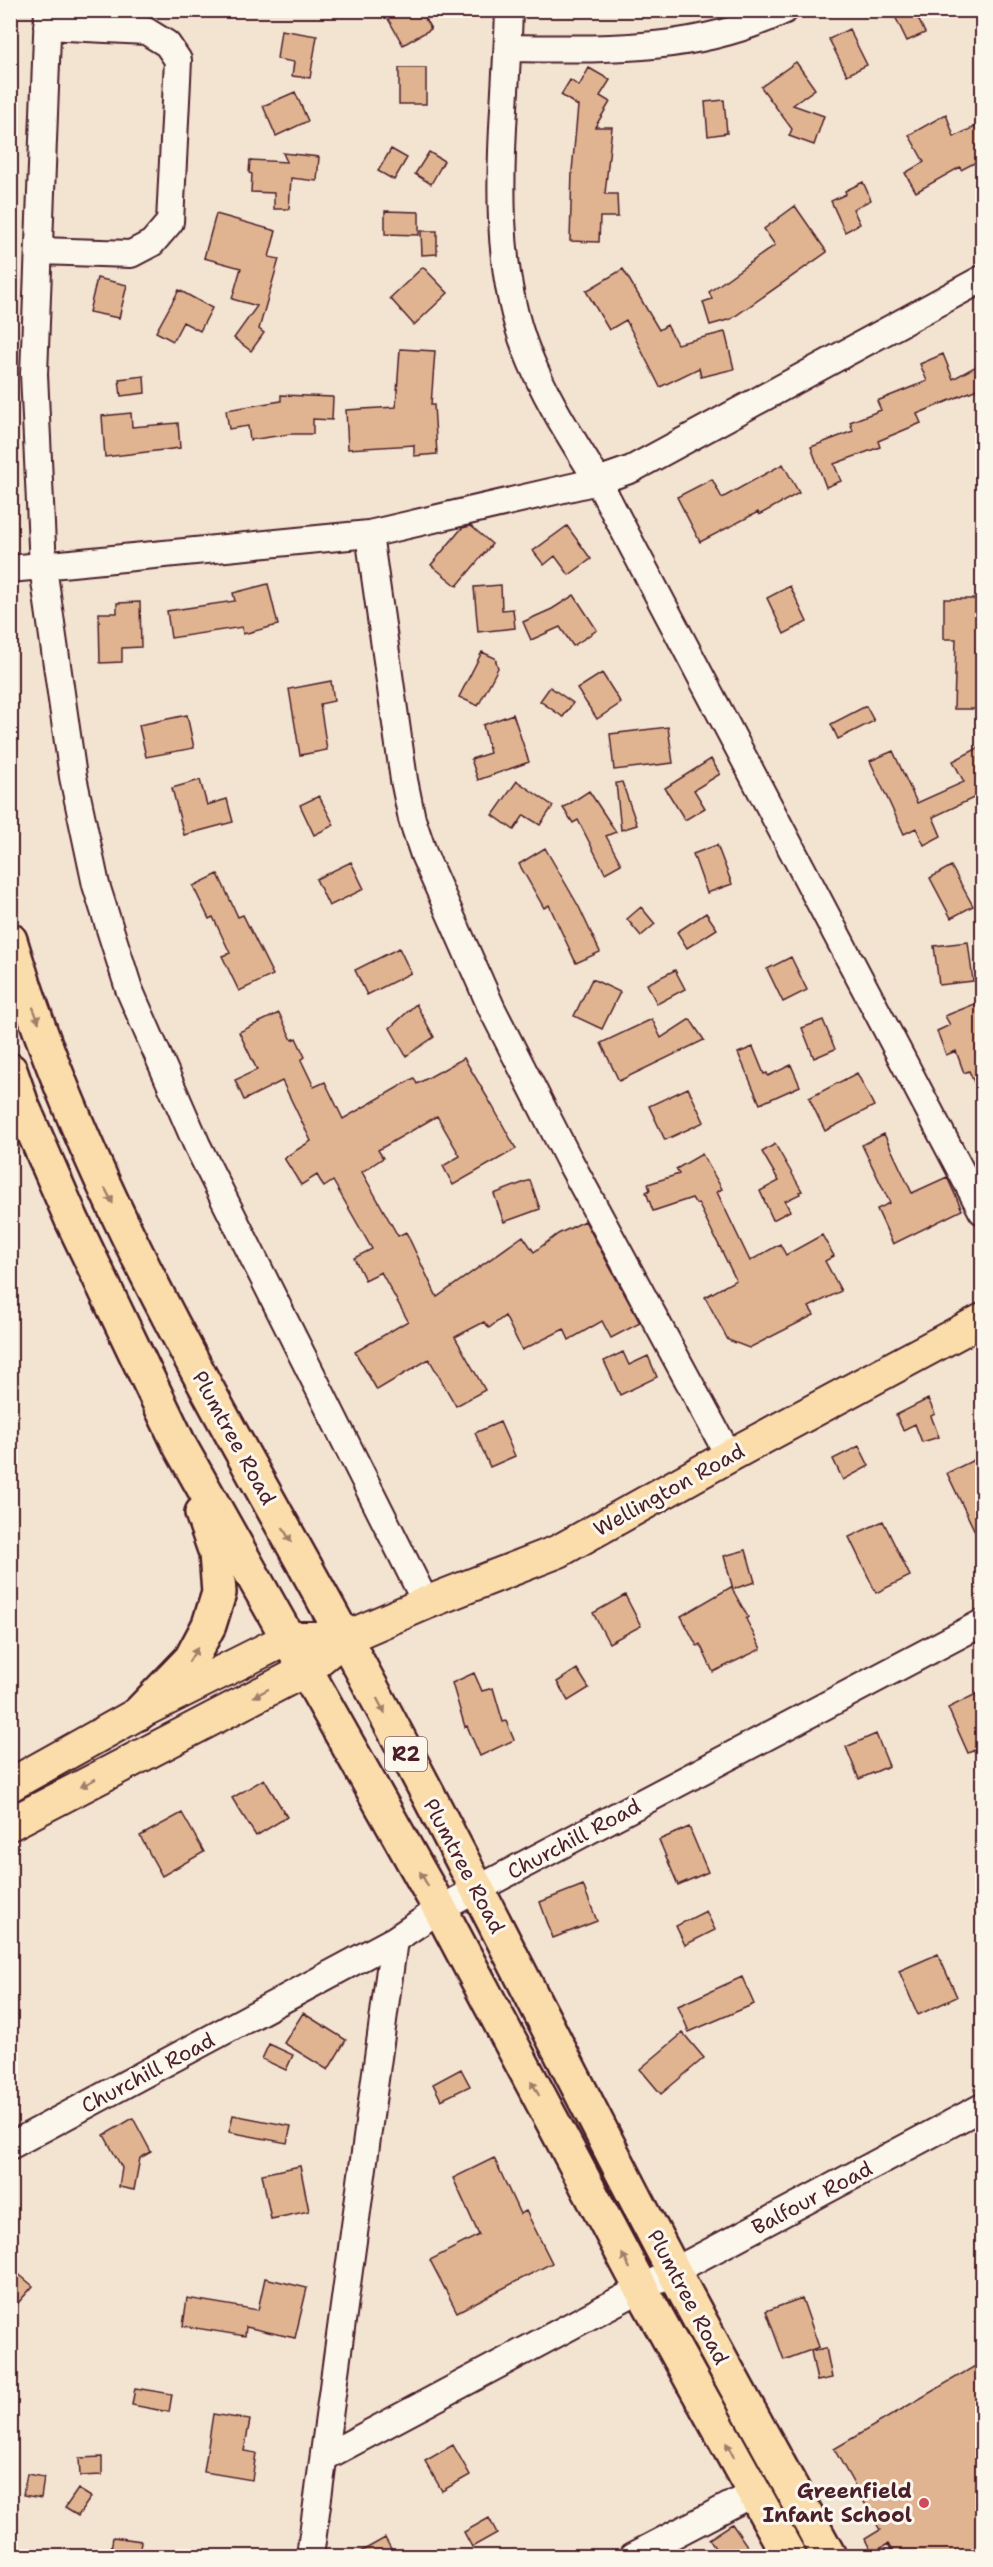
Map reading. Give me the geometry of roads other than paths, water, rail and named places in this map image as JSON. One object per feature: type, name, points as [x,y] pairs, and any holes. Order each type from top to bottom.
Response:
[{"type":"highway","name":"Plumtree Road","points":[[10,940],[16,982],[91,1160],[209,1395],[345,1638],[673,2271],[829,2556]]},
{"type":"highway","name":"Plumtree Road","points":[[10,1070],[22,1105],[72,1220],[180,1446],[440,1909],[642,2290],[789,2556]]},
{"type":"highway","points":[[139,1713],[191,1659],[209,1625],[219,1593],[216,1553],[180,1446]]},
{"type":"main road","name":"Wellington Road","points":[[345,1638],[426,1603],[559,1551],[729,1456],[982,1320]]},
{"type":"main road","points":[[10,1785],[139,1713],[289,1638],[345,1638]]},
{"type":"main road","points":[[10,1824],[306,1670],[345,1638]]},
{"type":"street","points":[[509,10],[502,211],[508,284],[526,349],[560,420],[598,481],[982,1211]]},
{"type":"street","points":[[508,48],[616,50],[665,46],[717,36],[785,10]]},
{"type":"street","points":[[39,252],[131,254],[152,243],[170,222],[178,60],[167,44],[146,31],[47,18],[34,374],[43,567],[73,777],[96,885],[129,989],[197,1145],[426,1603]]},
{"type":"street","points":[[10,569],[369,534],[598,481],[632,469],[982,279]]},
{"type":"street","points":[[369,534],[404,780],[412,819],[424,855],[512,1050],[574,1170],[729,1456]]},
{"type":"street","name":"Churchill Road","points":[[10,2146],[394,1940],[440,1909],[982,1623]]},
{"type":"street","points":[[310,2556],[326,2457],[394,1940]]},
{"type":"street","name":"Balfour Road","points":[[326,2457],[982,2107]]},
{"type":"street","points":[[633,2556],[754,2493]]},
{"type":"place","name":"Greenfield Infant School","points":[[924,2503]]}]
